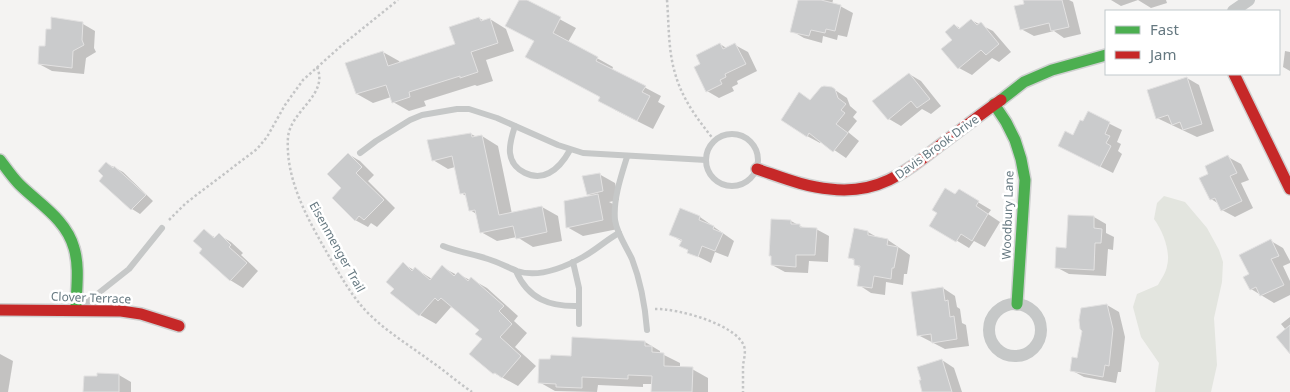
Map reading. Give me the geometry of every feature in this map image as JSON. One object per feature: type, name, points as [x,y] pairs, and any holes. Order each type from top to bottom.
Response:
[{"type":"street","points":[[1234,10],[1249,0]]},
{"type":"street","name":"Davis Brook Drive","points":[[756,169],[831,190],[850,191],[870,188],[904,173],[1024,82],[1038,75],[1105,55]]},
{"type":"street","points":[[1234,75],[1290,190]]},
{"type":"street","name":"Woodbury Lane","points":[[994,104],[1020,149],[1025,180],[1017,304]]},
{"type":"street","points":[[0,160],[18,184],[59,219],[67,232],[74,248],[76,265],[76,310]]},
{"type":"street","points":[[1017,304],[1033,310],[1042,327],[1042,334],[1035,347],[1028,353],[1016,356],[1000,352],[995,346],[989,331],[990,323],[999,309],[1017,304]]},
{"type":"street","name":"Clover Terrace","points":[[0,310],[121,311],[141,314],[179,326]]},
{"type":"lane","points":[[360,153],[410,120],[422,115],[470,109],[483,112],[570,150],[583,153],[706,160]]},
{"type":"lane","points":[[515,126],[510,153],[512,161],[524,173],[534,176],[543,176],[551,173],[564,160],[570,150]]},
{"type":"lane","points":[[729,133],[739,134],[748,139],[755,147],[758,156],[756,169],[746,182],[738,185],[725,185],[711,176],[706,160],[707,152],[714,140],[729,133]]},
{"type":"lane","points":[[627,157],[615,210],[616,222],[638,277],[646,310],[647,330]]},
{"type":"lane","points":[[76,310],[129,268],[162,228]]},
{"type":"lane","points":[[443,246],[458,252],[496,261],[516,270],[536,273],[573,262],[619,233]]},
{"type":"lane","points":[[573,262],[579,288],[579,324]]},
{"type":"lane","points":[[516,270],[524,286],[542,300],[553,305],[579,306]]},
{"type":"path","points":[[162,228],[186,203],[257,149],[267,137],[303,80],[398,0]]},
{"type":"path","points":[[667,0],[671,56],[675,74],[689,106],[714,140]]},
{"type":"path","name":"Eisenmenger Trail","points":[[317,67],[320,75],[317,90],[292,122],[288,142],[291,170],[296,189],[313,227],[350,293],[370,316],[386,330],[472,392]]},
{"type":"path","points":[[646,310],[666,309],[693,314],[725,328],[736,336],[745,347],[744,392]]},
{"type":"shaded area","points":[[1164,196],[1185,202],[1207,228],[1223,262],[1222,282],[1214,318],[1217,365],[1211,392],[1155,392],[1159,363],[1141,337],[1133,307],[1137,294],[1158,285],[1165,274],[1168,260],[1167,248],[1163,235],[1154,219],[1157,203]]},
{"type":"building","points":[[519,0],[527,0],[561,17],[553,33],[598,57],[596,61],[646,86],[642,92],[650,96],[637,121],[598,101],[600,97],[525,57],[534,41],[505,26]]},
{"type":"building","points":[[798,0],[821,0],[841,5],[835,31],[826,29],[825,33],[811,30],[809,36],[790,32]]},
{"type":"building","points":[[1023,0],[1062,0],[1069,27],[1051,31],[1049,23],[1020,30],[1014,6],[1024,4]]},
{"type":"building","points":[[51,17],[83,22],[82,40],[84,45],[73,51],[72,68],[38,64],[39,46],[45,46],[46,29],[51,29]]},
{"type":"building","points":[[479,17],[481,21],[490,18],[498,43],[471,52],[478,72],[409,92],[410,97],[392,103],[386,85],[356,94],[345,63],[383,51],[388,66],[455,44],[449,27]]},
{"type":"building","points":[[971,19],[977,25],[981,22],[999,44],[986,55],[981,50],[958,69],[941,49],[952,40],[945,32],[954,24],[959,29]]},
{"type":"building","points":[[720,43],[723,49],[735,43],[746,64],[725,74],[726,77],[720,80],[722,84],[706,92],[694,67],[700,64],[696,55]]},
{"type":"building","points":[[909,73],[930,99],[917,108],[911,101],[888,120],[872,101]]},
{"type":"building","points":[[1187,77],[1202,124],[1183,130],[1180,122],[1172,125],[1168,115],[1156,119],[1147,90]]},
{"type":"building","points":[[824,86],[835,89],[838,98],[846,104],[841,110],[845,113],[836,124],[848,133],[833,152],[809,133],[807,137],[781,120],[799,92],[810,100]]},
{"type":"building","points":[[1088,111],[1110,122],[1105,134],[1110,136],[1106,143],[1111,146],[1100,167],[1058,146],[1065,131],[1073,135],[1080,120],[1083,121]]},
{"type":"building","points":[[471,133],[472,137],[482,135],[499,215],[542,206],[547,232],[516,239],[513,226],[480,233],[475,210],[469,211],[465,193],[460,194],[452,156],[432,161],[427,140]]},
{"type":"building","points":[[348,153],[362,167],[356,173],[384,200],[364,220],[359,216],[355,221],[332,198],[341,188],[327,174]]},
{"type":"building","points":[[1228,155],[1237,173],[1230,176],[1242,201],[1221,211],[1215,198],[1210,200],[1199,178],[1208,174],[1205,166]]},
{"type":"building","points":[[106,162],[113,168],[114,166],[146,195],[131,210],[99,181],[103,176],[98,171]]},
{"type":"building","points":[[600,173],[603,191],[587,195],[582,176]]},
{"type":"building","points":[[945,188],[955,194],[959,189],[979,201],[976,206],[988,214],[972,241],[961,234],[956,242],[929,226],[937,213],[932,210]]},
{"type":"building","points":[[598,194],[603,220],[566,228],[564,201]]},
{"type":"building","points":[[680,208],[700,216],[699,220],[714,226],[713,229],[723,233],[715,251],[702,246],[698,257],[687,253],[688,250],[679,246],[682,240],[669,235]]},
{"type":"building","points":[[1068,215],[1094,216],[1094,228],[1102,229],[1101,243],[1095,243],[1094,270],[1055,268],[1056,247],[1066,248]]},
{"type":"building","points":[[771,219],[791,220],[791,224],[800,224],[800,227],[817,228],[815,255],[796,255],[796,267],[771,265],[771,256],[769,256]]},
{"type":"building","points":[[854,228],[868,231],[868,235],[888,239],[887,245],[898,247],[891,279],[874,276],[872,288],[857,286],[860,266],[854,265],[854,259],[848,258]]},
{"type":"building","points":[[204,229],[214,238],[219,233],[231,245],[229,247],[247,263],[230,281],[199,253],[202,249],[193,241]]},
{"type":"building","points":[[1271,239],[1279,256],[1271,259],[1284,285],[1260,296],[1256,287],[1250,290],[1243,277],[1249,274],[1239,255]]},
{"type":"building","points":[[403,262],[412,271],[415,267],[430,280],[442,265],[454,276],[458,272],[468,281],[471,277],[504,306],[499,311],[512,324],[500,337],[521,356],[502,378],[495,373],[493,374],[469,354],[482,339],[475,334],[479,330],[441,298],[438,301],[435,298],[419,316],[390,293],[394,289],[386,282]]},
{"type":"building","points":[[943,287],[945,301],[948,300],[950,317],[954,316],[957,339],[932,343],[931,334],[917,336],[911,292]]},
{"type":"building","points":[[1107,304],[1113,329],[1109,366],[1105,365],[1103,377],[1070,371],[1072,357],[1077,358],[1082,331],[1079,320],[1081,308]]},
{"type":"building","points":[[1290,325],[1290,354],[1276,337]]},
{"type":"building","points":[[572,337],[645,341],[645,346],[652,346],[652,352],[664,353],[664,366],[693,367],[692,392],[651,392],[652,376],[628,375],[628,379],[582,377],[582,388],[556,387],[556,384],[538,383],[539,359],[550,359],[551,355],[571,356]]},
{"type":"building","points":[[942,359],[952,392],[922,392],[917,367]]},
{"type":"building","points":[[97,373],[119,374],[119,392],[83,392],[84,376],[97,376]]},
{"type":"traffic: fast","points":[[1001,100],[1024,82],[1052,70],[1105,55]]},
{"type":"traffic: fast","points":[[994,104],[1015,140],[1025,180],[1017,304]]},
{"type":"traffic: fast","points":[[0,160],[19,184],[58,220],[70,238],[77,263],[76,310]]},
{"type":"traffic: jam","points":[[1234,75],[1290,189]]},
{"type":"traffic: jam","points":[[757,169],[821,188],[847,190],[878,184],[891,179],[917,163],[1001,100]]},
{"type":"traffic: jam","points":[[0,310],[121,311],[141,314],[179,326]]}]
